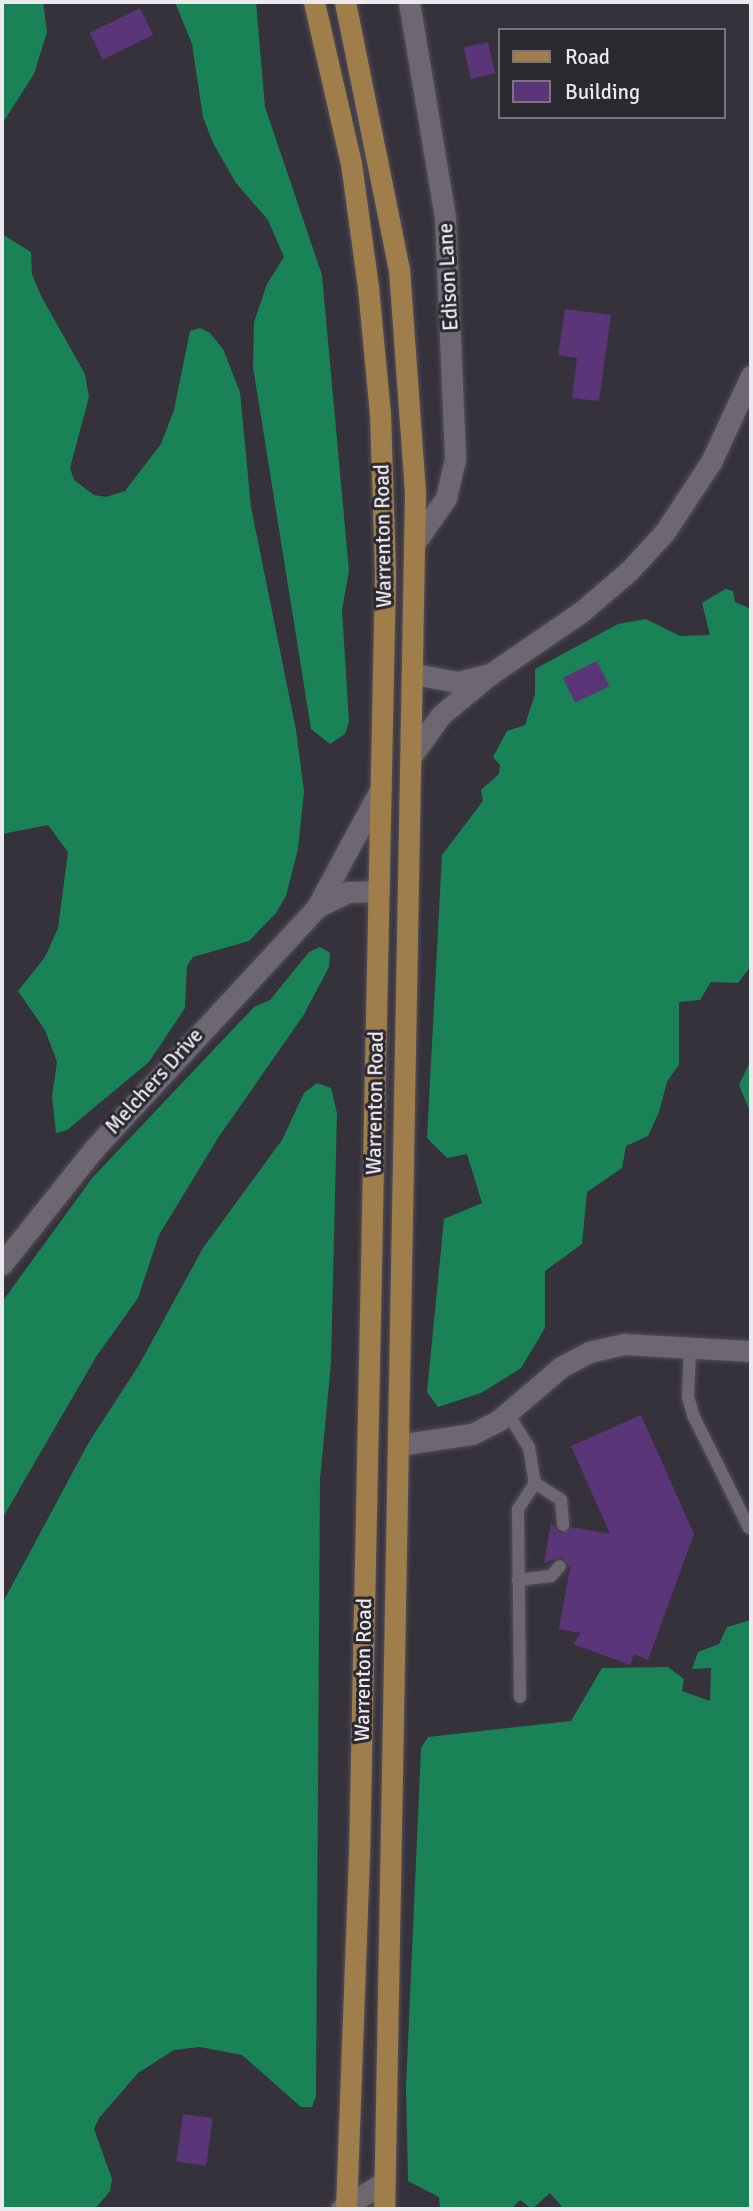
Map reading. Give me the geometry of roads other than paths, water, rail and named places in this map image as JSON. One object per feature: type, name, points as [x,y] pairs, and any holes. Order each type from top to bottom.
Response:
[{"type":"main road","name":"Warrenton Road","points":[[314,2],[351,163],[377,368],[385,573],[360,1814],[344,2208]]},
{"type":"main road","name":"Warrenton Road","points":[[345,2],[399,269],[413,433],[414,674],[384,2209]]},
{"type":"street","name":"Edison Lane","points":[[409,2],[445,218],[455,459],[446,498],[414,544]]},
{"type":"street","points":[[412,755],[435,722],[489,675],[580,612],[629,571],[664,533],[711,462],[751,376]]},
{"type":"street","points":[[414,674],[458,682],[489,675]]},
{"type":"street","name":"Melchers Drive","points":[[2,1264],[93,1150],[317,907],[381,788]]},
{"type":"street","name":"Melchers Drive","points":[[317,907],[348,892],[379,891]]},
{"type":"street","points":[[398,1445],[472,1434],[508,1414],[561,1367],[589,1352],[625,1345],[751,1351]]},
{"type":"street","points":[[344,2208],[384,2182]]},
{"type":"lane","points":[[690,1348],[688,1397],[693,1415],[748,1528]]},
{"type":"lane","points":[[508,1414],[528,1447],[535,1483],[518,1509],[520,1697]]},
{"type":"lane","points":[[535,1483],[561,1500],[563,1525]]},
{"type":"lane","points":[[518,1580],[551,1576],[560,1566]]}]
